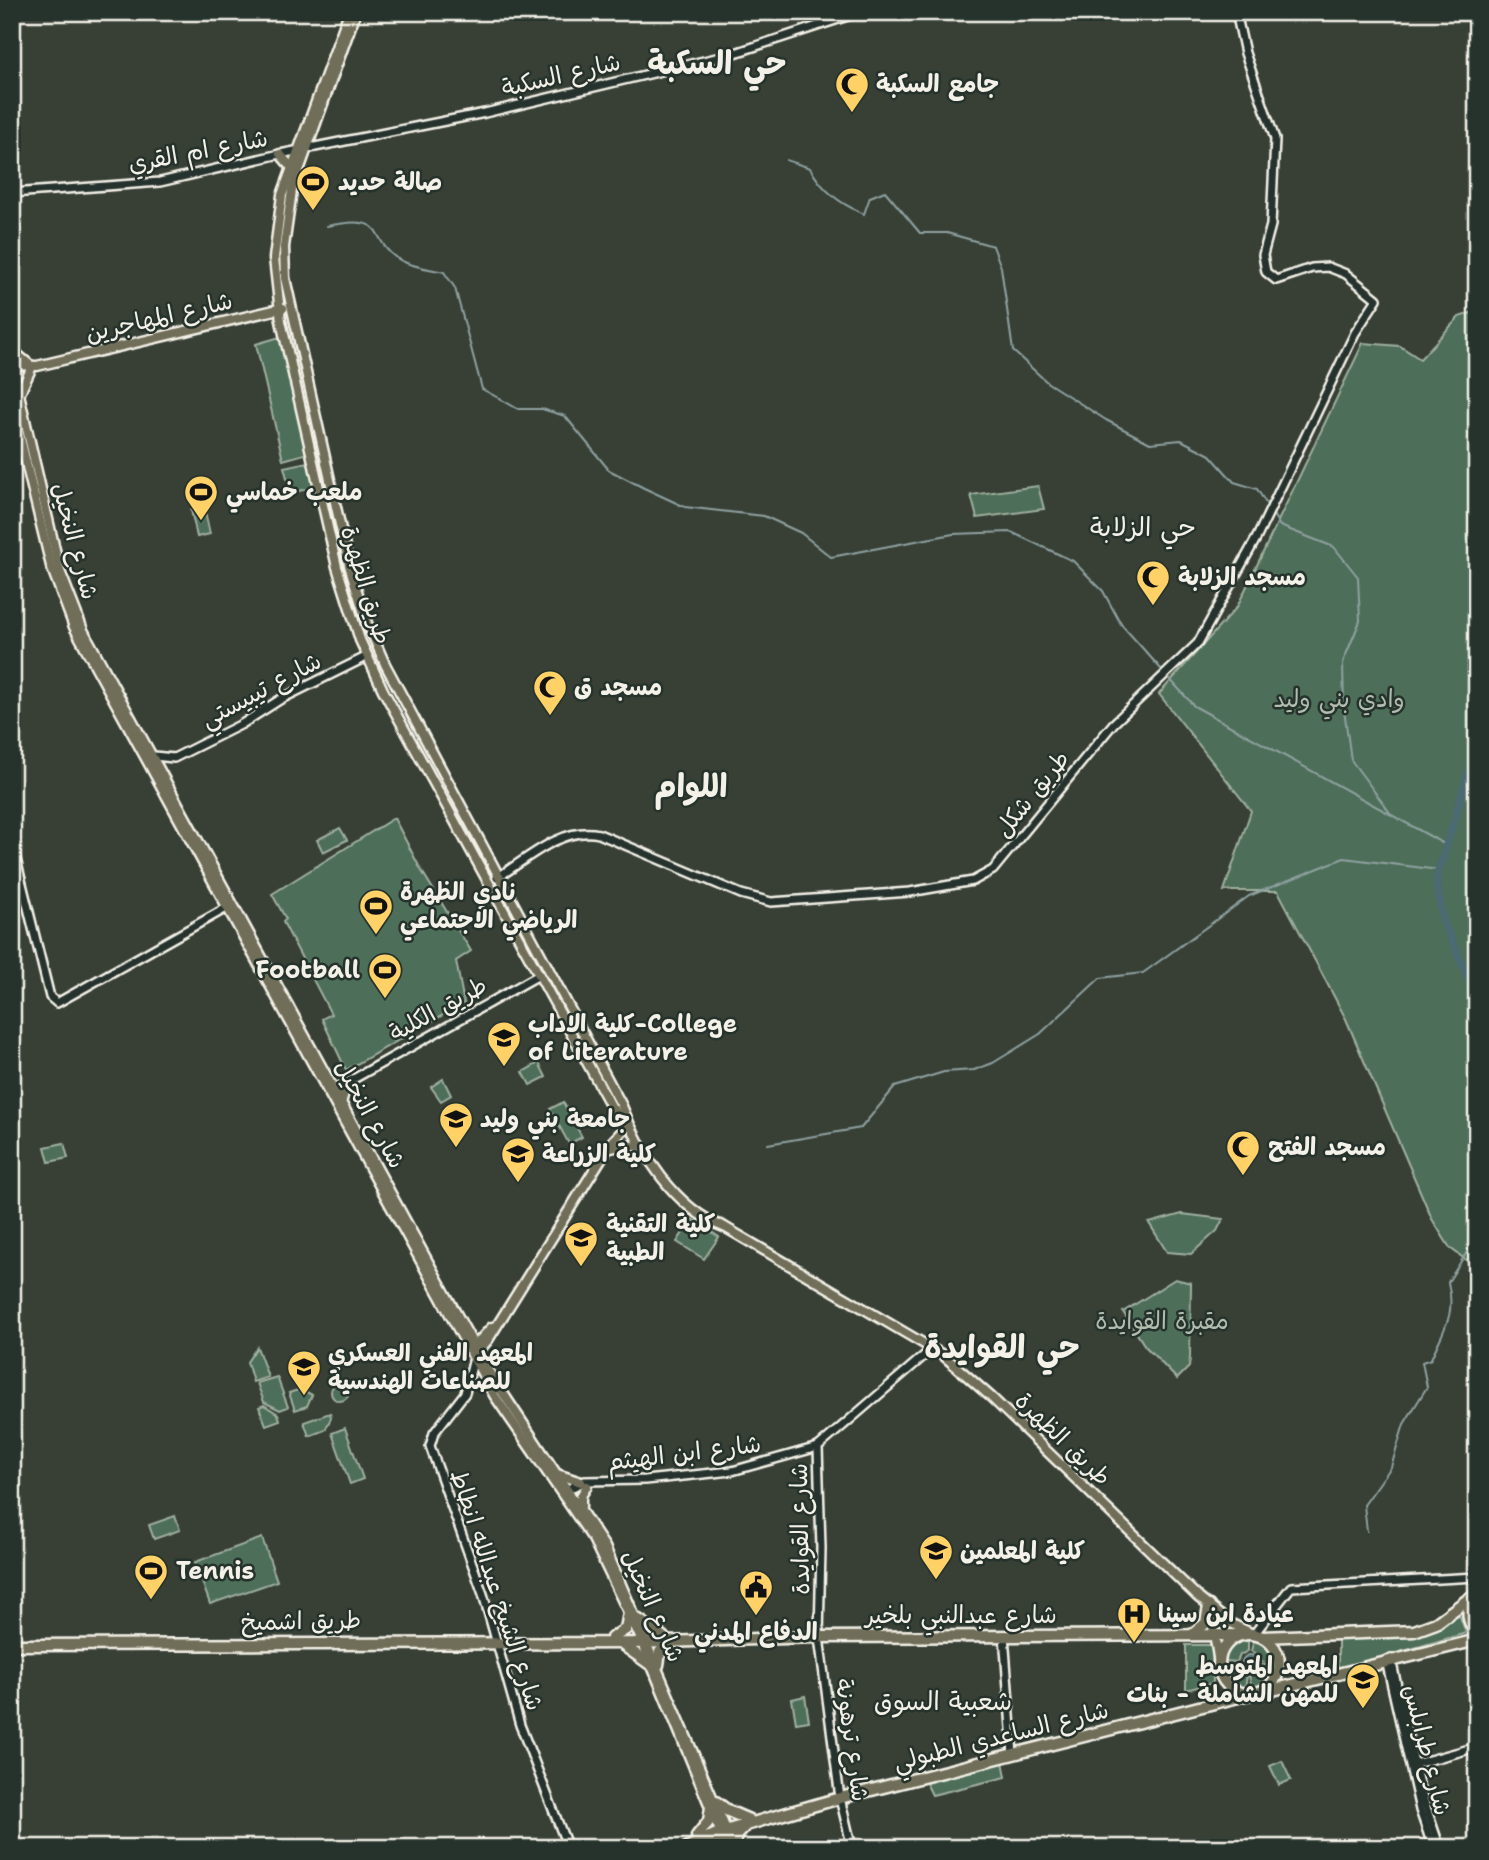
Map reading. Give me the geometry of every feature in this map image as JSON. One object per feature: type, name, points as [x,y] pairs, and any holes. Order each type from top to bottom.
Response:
[{"type":"highway","points":[[1476,1593],[1467,1611],[1476,1635]]},
{"type":"highway","name":"شارع عبدالنبي بلخير","points":[[644,1640],[1253,1635],[1414,1631],[1436,1623],[1476,1593]]},
{"type":"highway","points":[[1192,1634],[1206,1623],[1209,1606]]},
{"type":"highway","points":[[629,1613],[626,1629],[614,1640],[654,1665],[660,1651],[671,1640],[639,1620]]},
{"type":"highway","points":[[1253,1635],[1273,1646],[1279,1664],[1274,1681],[1255,1693],[1238,1693],[1228,1686],[1221,1675],[1219,1663],[1226,1645],[1253,1635]]},
{"type":"highway","name":"شارع الساعدي الطبولي","points":[[703,1837],[723,1829],[840,1798],[1462,1643],[1476,1635]]},
{"type":"highway","name":"طريق اشميخ","points":[[12,1645],[644,1640]]},
{"type":"highway","points":[[1462,1643],[1477,1649]]},
{"type":"highway","points":[[677,1848],[703,1837],[731,1847],[737,1834],[747,1823],[713,1805],[703,1837],[686,1848]]},
{"type":"main road","name":"طريق الظهرة","points":[[349,12],[303,150],[288,212],[284,247],[289,306],[349,565],[367,623],[385,664],[497,878],[622,1107],[626,1122],[641,1147],[670,1184],[724,1227],[933,1348],[991,1396],[1209,1606],[1230,1623],[1253,1635]]},
{"type":"main road","name":"طريق الظهرة","points":[[356,12],[303,150],[292,168],[279,207],[274,247],[278,309],[337,567],[366,657],[616,1114]]},
{"type":"main road","name":"شارع السكبة","points":[[303,150],[485,113],[729,55],[860,12]]},
{"type":"main road","name":"طريق شكل","points":[[497,878],[561,838],[584,831],[599,834],[741,894],[771,902],[910,892],[973,881],[993,870],[1113,724],[1158,677],[1198,643],[1256,537],[1355,333],[1377,299],[1337,268],[1312,268],[1283,280],[1270,278],[1266,272],[1263,255],[1270,225],[1275,139],[1245,52],[1236,12]]},
{"type":"main road","name":"شارع ام القري","points":[[12,193],[152,183],[303,150]]},
{"type":"main road","points":[[280,154],[292,168]]},
{"type":"main road","name":"شارع المهاجرين","points":[[14,364],[32,367],[289,306]]},
{"type":"main road","points":[[12,350],[32,367],[19,395]]},
{"type":"main road","name":"شارع النخيل","points":[[14,364],[60,572],[77,625]]},
{"type":"main road","name":"شارع المهاجرين","points":[[16,380],[32,367]]},
{"type":"main road","name":"شارع النخيل","points":[[12,405],[47,567],[508,1417],[580,1507],[605,1547],[639,1620],[644,1640]]},
{"type":"main road","points":[[65,631],[77,625]]},
{"type":"main road","name":"شارع تيبيستي","points":[[174,758],[243,724],[281,699],[366,657]]},
{"type":"main road","name":"شارع النخيل","points":[[135,732],[154,756],[165,776],[230,906],[464,1327],[473,1352],[556,1474],[593,1539],[644,1640],[731,1847]]},
{"type":"main road","points":[[154,756],[174,758]]},
{"type":"main road","points":[[165,776],[167,766],[174,758]]},
{"type":"main road","points":[[12,843],[50,997],[55,1003],[62,1002],[230,906]]},
{"type":"main road","name":"طريق الكلية","points":[[333,1092],[539,975]]},
{"type":"main road","points":[[329,1080],[346,1085],[341,1103]]},
{"type":"main road","points":[[616,1114],[626,1122]]},
{"type":"main road","points":[[615,1137],[616,1114]]},
{"type":"main road","name":"شارع الشيخ عبدالله انطاط","points":[[608,1151],[626,1122]]},
{"type":"main road","name":"شارع الشيخ عبدالله انطاط","points":[[473,1352],[486,1343],[626,1122]]},
{"type":"main road","points":[[608,1151],[628,1145],[641,1147]]},
{"type":"main road","name":"شارع الشيخ عبدالله انطاط","points":[[501,1318],[473,1352],[468,1386],[432,1436],[430,1446],[497,1641],[520,1725],[568,1848]]},
{"type":"main road","points":[[464,1327],[477,1331],[491,1328]]},
{"type":"main road","points":[[485,1366],[486,1343]]},
{"type":"main road","name":"شارع القوايدة","points":[[819,1637],[821,1548],[818,1447],[933,1348]]},
{"type":"main road","name":"شارع ابن الهيثم","points":[[587,1483],[732,1471],[818,1447]]},
{"type":"main road","points":[[556,1474],[587,1483]]},
{"type":"main road","points":[[567,1494],[587,1483]]},
{"type":"main road","points":[[580,1507],[581,1496],[587,1483]]},
{"type":"main road","points":[[1253,1635],[1291,1587],[1477,1577]]},
{"type":"main road","points":[[1209,1606],[1219,1663]]},
{"type":"main road","points":[[1004,1635],[1013,1755]]},
{"type":"main road","name":"شارع ترهونة","points":[[819,1637],[840,1798],[852,1848]]},
{"type":"main road","name":"شارع طرابلس","points":[[1388,1660],[1428,1820],[1440,1848]]},
{"type":"main road","name":"شارع طرابلس","points":[[1388,1660],[1417,1799],[1433,1848]]},
{"type":"main road","points":[[1415,1764],[1477,1747]]},
{"type":"green space","name":"وادي بني وليد","points":[[1477,311],[1477,1268],[1450,1248],[1432,1219],[1346,1019],[1278,891],[1224,891],[1251,811],[1159,694],[1237,607],[1363,343],[1400,346],[1420,359],[1459,317]]},
{"type":"green space","points":[[280,337],[308,453],[283,460],[256,344]]},
{"type":"green space","points":[[308,462],[315,487],[291,493],[284,467]]},
{"type":"green space","points":[[1038,486],[1044,509],[977,518],[971,495]]},
{"type":"green space","name":"ملعب خماسي","points":[[204,507],[210,534],[197,537],[191,510]]},
{"type":"green space","name":"نادي الظهرة الرياضي الاجتماعي","points":[[394,818],[420,868],[471,951],[456,961],[464,1003],[346,1070],[322,1019],[331,1014],[283,922],[286,919],[272,894]]},
{"type":"green space","points":[[340,828],[347,840],[323,852],[317,840]]},
{"type":"green space","points":[[539,1063],[546,1077],[530,1085],[523,1072]]},
{"type":"green space","points":[[443,1079],[451,1095],[441,1101],[431,1087]]},
{"type":"green space","points":[[563,1102],[582,1137],[569,1144],[550,1109]]},
{"type":"green space","points":[[64,1143],[68,1158],[49,1162],[45,1147]]},
{"type":"green space","points":[[1182,1214],[1223,1219],[1217,1231],[1191,1254],[1167,1252],[1149,1223]]},
{"type":"green space","points":[[692,1219],[719,1237],[704,1259],[677,1242]]},
{"type":"green space","name":"مقبرة القوايدة","points":[[1175,1279],[1191,1283],[1189,1367],[1177,1379],[1145,1346],[1123,1312]]},
{"type":"green space","points":[[257,1347],[268,1377],[253,1382],[247,1362]]},
{"type":"green space","points":[[277,1377],[288,1407],[280,1410],[264,1402],[257,1383]]},
{"type":"green space","points":[[340,1383],[346,1386],[349,1392],[346,1398],[340,1401],[334,1398],[331,1392],[334,1386]]},
{"type":"green space","points":[[301,1389],[312,1395],[307,1406],[295,1410],[289,1393]]},
{"type":"green space","points":[[264,1405],[278,1414],[280,1420],[266,1425],[259,1407]]},
{"type":"green space","points":[[330,1413],[331,1418],[325,1430],[309,1436],[304,1422]]},
{"type":"green space","points":[[345,1428],[363,1479],[350,1484],[332,1433]]},
{"type":"green space","points":[[175,1516],[180,1530],[154,1539],[149,1525]]},
{"type":"green space","points":[[262,1538],[277,1581],[210,1604],[195,1562]]},
{"type":"green space","points":[[1459,1614],[1466,1633],[1338,1670],[1338,1638],[1426,1632]]},
{"type":"green space","points":[[1244,1639],[1248,1641],[1248,1651],[1240,1655],[1237,1662],[1226,1661],[1228,1650]]},
{"type":"green space","points":[[1254,1639],[1270,1649],[1272,1663],[1261,1662],[1258,1655],[1251,1651]]},
{"type":"green space","points":[[1186,1645],[1212,1645],[1213,1683],[1186,1690]]},
{"type":"green space","points":[[1227,1664],[1236,1665],[1240,1673],[1247,1676],[1245,1688],[1237,1687],[1227,1676],[1224,1668]]},
{"type":"green space","points":[[1260,1665],[1270,1665],[1272,1669],[1265,1682],[1252,1688],[1249,1676],[1256,1673]]},
{"type":"green space","points":[[805,1696],[809,1721],[796,1723],[792,1699]]},
{"type":"green space","points":[[1003,1761],[1006,1777],[932,1795],[925,1781]]},
{"type":"green space","points":[[1282,1761],[1291,1780],[1279,1785],[1270,1766]]},
{"type":"water","points":[[1247,1655],[1253,1655],[1258,1663],[1256,1669],[1247,1671],[1242,1666],[1242,1660]]},
{"type":"waterway","points":[[786,160],[810,168],[832,196],[864,214],[870,197],[885,191],[920,233],[947,233],[993,246],[1001,267],[1013,351],[1048,383],[1106,420],[1150,443],[1181,440],[1210,455],[1234,482],[1257,489],[1269,508]]},
{"type":"waterway","points":[[327,226],[348,223],[370,226],[384,246],[402,261],[444,272],[455,288],[482,389],[518,409],[542,409],[565,416],[609,470],[685,507],[764,516],[801,533],[831,557],[953,534],[1011,532],[1073,561],[1103,591],[1121,624],[1161,669]]},
{"type":"waterway","points":[[1272,513],[1280,526],[1334,547],[1358,577],[1360,621],[1343,662],[1344,709],[1351,760],[1391,814]]},
{"type":"waterway","points":[[1167,676],[1194,706],[1446,845]]},
{"type":"waterway","name":"وادي بني وليد","points":[[1477,744],[1436,880],[1443,921],[1477,998]]},
{"type":"waterway","points":[[768,1144],[861,1128],[895,1087],[944,1072],[974,1070],[993,1063],[1040,1034],[1100,978],[1143,973],[1249,896],[1344,858],[1439,870]]},
{"type":"waterway","points":[[1367,1531],[1364,1505],[1391,1467],[1404,1424],[1427,1387],[1422,1362],[1431,1359],[1450,1313],[1448,1282],[1477,1236]]},
{"type":"place","name":"جامع السكبة","points":[[852,114]]},
{"type":"place","name":"صالة حديد","points":[[313,212]]},
{"type":"place","name":"ملعب خماسي","points":[[201,522]]},
{"type":"place","name":"مسجد الزلابة","points":[[1153,607]]},
{"type":"place","name":"مسجد ق","points":[[550,717]]},
{"type":"place","name":"نادي الظهرة الرياضي الاجتماعي","points":[[376,936]]},
{"type":"place","name":"Football","points":[[385,1000]]},
{"type":"place","name":"كلية الاداب-College of Literature","points":[[504,1068]]},
{"type":"place","name":"جامعة بني وليد","points":[[456,1149]]},
{"type":"place","name":"مسجد الفتح","points":[[1243,1177]]},
{"type":"place","name":"كلية الزراعة","points":[[518,1184]]},
{"type":"place","name":"كلية التقنية الطبية","points":[[581,1268]]},
{"type":"place","name":"المعهد الفني العسكري للصناعات الهندسية","points":[[304,1397]]},
{"type":"place","name":"كلية المعلمين","points":[[936,1581]]},
{"type":"place","name":"Tennis","points":[[151,1601]]},
{"type":"place","name":"الدفاع المدني","points":[[756,1617]]},
{"type":"place","name":"عيادة ابن سينا","points":[[1134,1644]]},
{"type":"place","name":"المعهد المتوسط للمهن الشاملة - بنات","points":[[1363,1710]]},
{"type":"district","name":"حي السكبة","points":[[717,62]]},
{"type":"district","name":"حي الزلابة","points":[[1143,526]]},
{"type":"district","name":"اللوام","points":[[691,785]]},
{"type":"district","name":"حي القوايدة","points":[[1002,1346]]},
{"type":"district","name":"شعبية السوق","points":[[943,1700]]}]
